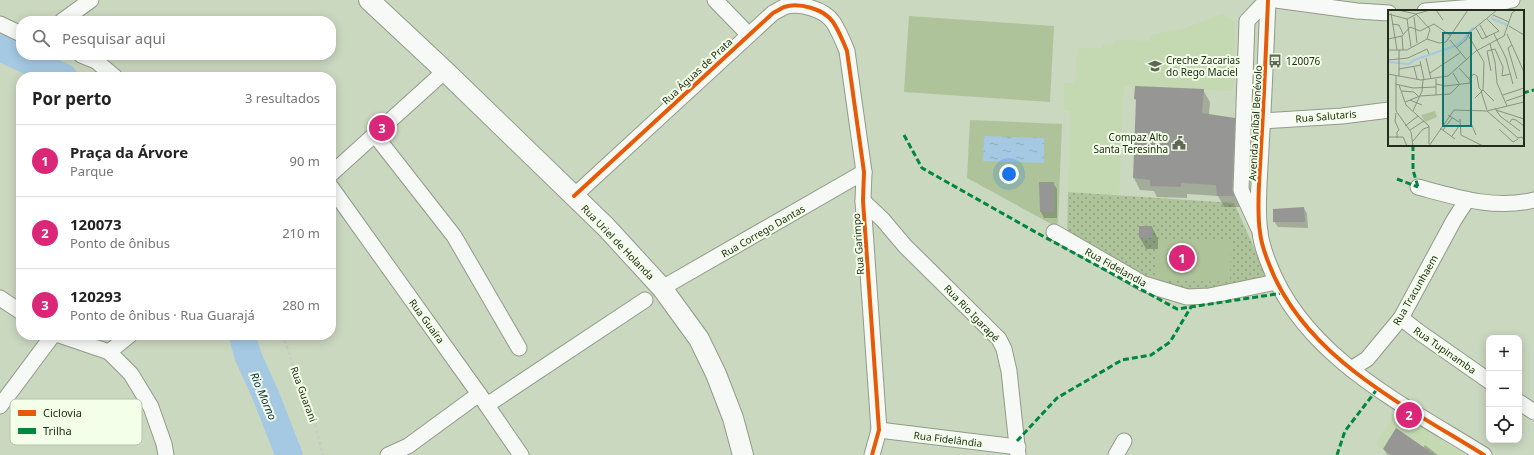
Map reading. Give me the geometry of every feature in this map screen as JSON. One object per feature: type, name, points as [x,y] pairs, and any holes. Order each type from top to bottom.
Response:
[{"type":"main road","name":"Rua Uriel de Holanda","points":[[369,0],[446,71],[606,227],[662,288],[699,340],[716,374],[733,418],[743,455]]},
{"type":"street","points":[[69,16],[91,0]]},
{"type":"street","points":[[715,0],[749,35]]},
{"type":"street","points":[[1260,232],[1241,190],[1247,21],[1268,0]]},
{"type":"street","name":"Avenida Aníbal Benévolo","points":[[1268,0],[1259,194],[1260,232],[1265,253],[1276,282],[1298,317],[1321,343],[1351,369],[1394,399],[1484,455]]},
{"type":"street","points":[[1276,0],[1357,11],[1388,8]]},
{"type":"street","points":[[1437,10],[1486,6],[1512,0]]},
{"type":"street","name":"Rua Águas de Prata","points":[[574,196],[773,13],[785,7],[793,6],[812,8],[824,13],[832,21],[840,34]]},
{"type":"street","points":[[0,24],[16,32]]},
{"type":"street","name":"Rua Garimpo","points":[[840,34],[847,51],[864,172],[863,201],[879,430],[872,455]]},
{"type":"street","points":[[94,60],[109,72]]},
{"type":"street","points":[[336,171],[379,141],[446,71]]},
{"type":"street","name":"Rua Salutaris","points":[[1263,121],[1342,116],[1388,110]]},
{"type":"street","points":[[379,141],[454,236],[519,348]]},
{"type":"street","name":"Rua Corrego Dantas","points":[[662,288],[864,172]]},
{"type":"street","points":[[1418,187],[1467,200],[1500,204],[1532,204]]},
{"type":"street","name":"Rua Guaíra","points":[[336,194],[521,455]]},
{"type":"street","name":"Rua Tracunhaem","points":[[1351,369],[1367,359],[1401,318],[1454,220],[1467,200]]},
{"type":"street","name":"Rua Rio Igarapé","points":[[863,201],[905,246],[999,339],[1004,349],[1009,371],[1018,451]]},
{"type":"street","name":"Rua Fidelandia","points":[[1054,232],[1144,284],[1187,297],[1209,296],[1276,282]]},
{"type":"street","points":[[0,298],[16,309]]},
{"type":"street","points":[[388,455],[408,446],[644,300]]},
{"type":"street","name":"Rua Tupinamba","points":[[1401,318],[1486,379]]},
{"type":"street","points":[[0,406],[49,340]]},
{"type":"street","points":[[73,340],[109,352],[131,374],[151,407],[164,444],[166,455]]},
{"type":"street","points":[[109,352],[124,340]]},
{"type":"street","points":[[1522,404],[1534,412]]},
{"type":"street","name":"Rua Fidelândia","points":[[879,430],[1018,451]]},
{"type":"street","points":[[1116,455],[1124,441]]},
{"type":"shaded area","points":[[1222,14],[1235,22],[1233,91],[1124,86],[1119,195],[1068,192],[1070,110],[1064,110],[1064,83],[1075,83],[1077,48],[1102,48],[1104,44],[1113,44],[1116,40],[1148,41],[1154,34],[1180,30]]},
{"type":"shaded area","points":[[909,16],[1054,26],[1050,102],[904,92]]},
{"type":"shaded area","points":[[970,120],[1062,124],[1058,223],[1056,225],[1053,225],[967,178]]},
{"type":"shaded area","points":[[1068,192],[1234,203],[1268,279],[1235,289],[1192,290],[1160,286],[1067,237]]},
{"type":"shaded area","points":[[1156,240],[1231,241],[1230,282],[1155,280]]},
{"type":"shaded area","points":[[1398,409],[1463,455],[1390,455],[1375,445]]},
{"type":"water","points":[[984,136],[1044,138],[1044,163],[983,161]]},
{"type":"building","points":[[1135,86],[1204,89],[1202,113],[1235,118],[1232,190],[1234,196],[1217,196],[1216,185],[1181,183],[1181,187],[1150,186],[1150,180],[1133,178],[1136,99],[1134,99]]},
{"type":"building","points":[[1039,182],[1054,182],[1054,212],[1040,212]]},
{"type":"building","points":[[1304,207],[1305,222],[1273,222],[1273,209]]},
{"type":"building","points":[[1139,226],[1152,226],[1152,238],[1139,238]]},
{"type":"building","points":[[1396,428],[1435,455],[1392,455],[1383,449]]},
{"type":"waterway","name":"Rio Morno","points":[[0,48],[16,55]]},
{"type":"waterway","name":"Rio Morno","points":[[26,60],[53,72]]},
{"type":"waterway","name":"Rio Morno","points":[[243,340],[248,356],[266,396],[289,455]]},
{"type":"marked path","points":[[1524,93],[1534,90]]},
{"type":"marked path","points":[[904,135],[922,168],[1177,309],[1283,293]]},
{"type":"marked path","points":[[1413,146],[1413,170],[1418,187]]},
{"type":"marked path","points":[[1397,179],[1418,187]]},
{"type":"marked path","points":[[1017,441],[1057,398],[1122,360],[1151,355],[1170,342],[1191,307]]},
{"type":"marked path","points":[[1337,455],[1345,431],[1378,388]]},
{"type":"cycle path","points":[[1268,0],[1258,212],[1261,240],[1269,264],[1285,297],[1306,326],[1331,352],[1360,376],[1390,397],[1484,455]]},
{"type":"cycle path","points":[[574,196],[773,13],[784,7],[797,5],[817,10],[829,17],[837,29],[847,51],[864,172],[863,201],[879,430],[872,455]]},
{"type":"place","name":"120076","points":[[1275,61]]},
{"type":"place","name":"Creche Zacarias do Rego Maciel","points":[[1155,66]]},
{"type":"place","name":"120293","points":[[382,128]]},
{"type":"place","name":"Compaz Alto Santa Teresinha","points":[[1179,143]]},
{"type":"place","name":"Praça da Árvore","points":[[1182,258]]},
{"type":"place","name":"120073","points":[[1409,415]]}]
